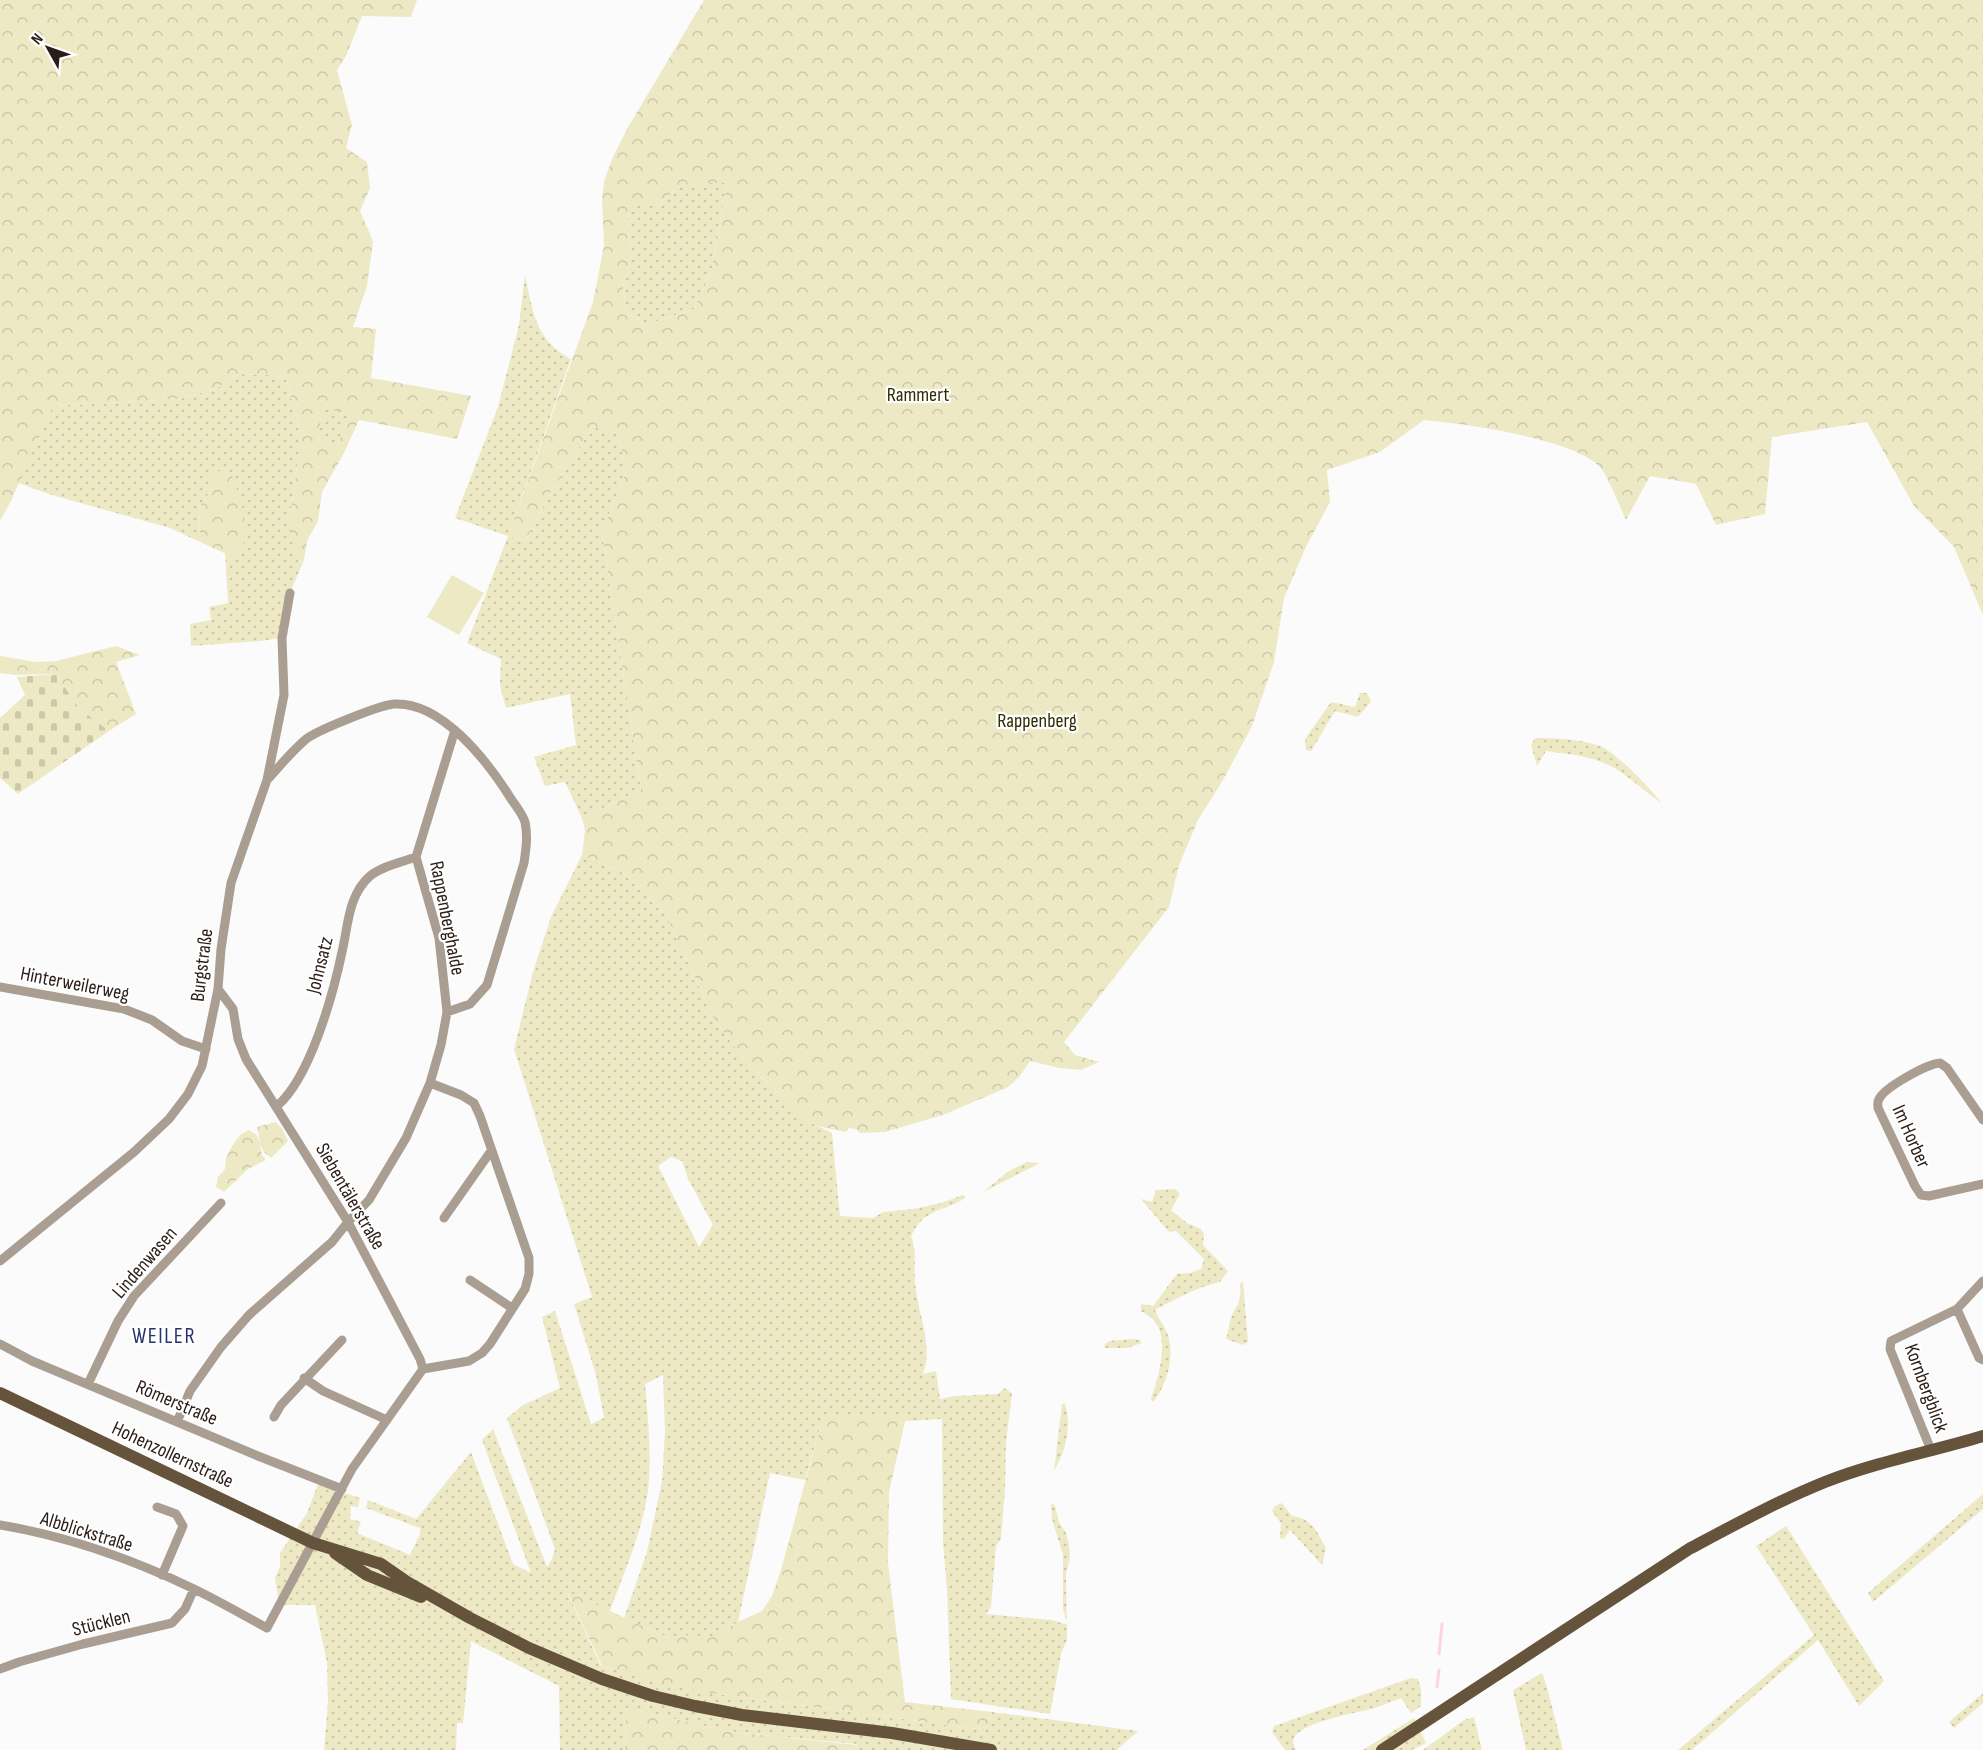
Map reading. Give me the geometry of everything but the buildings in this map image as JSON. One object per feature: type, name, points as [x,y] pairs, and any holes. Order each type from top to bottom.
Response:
[{"type":"main road","name":"Hohenzollernstraße","points":[[0,1393],[313,1543],[330,1549],[367,1575],[470,1618],[564,1663],[653,1696],[742,1714],[892,1733],[991,1750]]},
{"type":"main road","points":[[1382,1750],[1689,1549],[1773,1505],[1825,1482],[1879,1464],[1983,1436]]},
{"type":"street","name":"Burgstraße","points":[[0,1261],[134,1152],[169,1119],[188,1094],[202,1066],[218,989],[221,949],[231,883],[267,780],[284,695],[282,638],[290,593]]},
{"type":"street","points":[[267,780],[306,738],[374,708],[394,704],[411,705],[431,714],[455,730],[478,752],[498,778],[524,820],[527,842],[524,863],[487,985],[470,1004],[447,1012]]},
{"type":"street","name":"Rappenberghalde","points":[[177,1422],[190,1391],[221,1347],[249,1315],[332,1242],[369,1200],[400,1148],[430,1083],[441,1045],[447,1012],[438,938],[417,857],[433,796],[455,730]]},
{"type":"street","name":"Johnsatz","points":[[278,1106],[287,1098],[296,1084],[325,1017],[351,907],[358,890],[371,876],[417,857]]},
{"type":"street","name":"Hinterweilerweg","points":[[0,987],[124,1009],[152,1020],[182,1041],[206,1049]]},
{"type":"street","name":"Siebentälerstraße","points":[[218,989],[233,1009],[238,1039],[246,1059],[278,1106],[348,1222],[420,1359],[423,1369]]},
{"type":"street","name":"Im Horber","points":[[1983,1120],[1947,1068],[1940,1063],[1932,1064],[1900,1082],[1882,1095],[1878,1101],[1878,1108],[1921,1195],[1929,1196],[1983,1184]]},
{"type":"street","points":[[313,1543],[352,1469],[423,1369],[469,1361],[482,1353],[525,1289],[529,1274],[529,1258],[474,1103],[461,1095],[430,1083]]},
{"type":"street","points":[[444,1218],[491,1151]]},
{"type":"street","name":"Lindenwasen","points":[[88,1384],[118,1321],[134,1296],[221,1203]]},
{"type":"street","points":[[470,1280],[512,1308]]},
{"type":"street","name":"Kornbergblick","points":[[1931,1450],[1890,1348],[1891,1341],[1957,1309],[1983,1281]]},
{"type":"street","points":[[1957,1309],[1979,1358],[1983,1360]]},
{"type":"street","points":[[274,1417],[304,1378],[342,1340]]},
{"type":"street","name":"Römerstraße","points":[[0,1344],[32,1361],[342,1489]]},
{"type":"street","points":[[304,1378],[323,1391],[387,1420]]},
{"type":"street","points":[[157,1508],[176,1514],[183,1526],[162,1575]]},
{"type":"street","name":"Albblickstraße","points":[[0,1525],[93,1549],[162,1575],[194,1589],[267,1628],[313,1543]]},
{"type":"street","name":"Stücklen","points":[[0,1669],[72,1647],[172,1623],[185,1609],[194,1589]]},
{"type":"green space","points":[[0,0],[417,0],[411,17],[362,16],[346,56],[337,70],[352,125],[346,148],[367,162],[370,188],[360,211],[373,241],[367,286],[353,327],[376,329],[371,378],[471,396],[457,439],[359,420],[322,492],[318,521],[307,541],[304,560],[298,562],[290,517],[301,438],[287,380],[271,375],[239,374],[216,389],[179,399],[53,406],[0,521]],"holes":[[[324,409],[351,413],[336,448],[317,438]]]},
{"type":"green space","name":"Rammert","points":[[704,0],[1983,0],[1983,615],[1954,547],[1914,506],[1867,422],[1772,437],[1765,514],[1716,525],[1696,484],[1650,476],[1626,520],[1603,471],[1586,457],[1543,440],[1517,434],[1424,420],[1380,452],[1327,470],[1330,502],[1306,547],[1284,598],[1274,662],[1252,726],[1198,820],[1179,865],[1169,907],[1064,1042],[1075,1055],[1099,1062],[1081,1070],[1059,1068],[1030,1061],[1019,1077],[1008,1087],[943,1115],[885,1132],[860,1133],[856,1129],[849,1128],[846,1132],[817,1126],[803,1119],[754,1071],[716,1023],[666,915],[623,873],[582,855],[585,830],[582,818],[641,790],[602,532],[627,469],[617,433],[593,426],[552,490],[525,541],[508,536],[593,302],[604,246],[602,200],[604,181],[627,129]],"holes":[[[727,183],[711,273],[694,309],[657,321],[648,327],[627,312],[623,288],[632,254],[627,228],[628,207],[659,204],[680,186]]]},
{"type":"green space","points":[[727,183],[711,273],[694,309],[657,321],[648,327],[627,312],[623,288],[632,254],[627,228],[628,206],[659,204],[680,186]]},
{"type":"green space","points":[[525,275],[534,313],[543,334],[550,343],[571,359],[508,536],[455,518],[498,407],[519,325]]},
{"type":"green space","points":[[239,374],[271,375],[287,380],[301,438],[290,517],[299,562],[304,560],[290,593],[282,638],[191,646],[190,624],[211,620],[209,607],[228,603],[225,553],[237,559],[211,490],[199,508],[200,542],[170,528],[52,495],[18,483],[52,406],[179,399],[216,389]]},
{"type":"green space","points":[[324,408],[351,413],[336,448],[317,438]]},
{"type":"green space","points":[[593,426],[617,433],[627,469],[602,532],[641,790],[582,818],[565,782],[545,786],[534,757],[576,745],[570,694],[506,708],[500,686],[501,659],[467,643],[508,536],[525,541],[552,490]]},
{"type":"green space","points":[[221,470],[231,473],[242,503],[245,539],[237,559],[200,542],[199,508],[211,490],[209,475]]},
{"type":"green space","points":[[452,575],[484,593],[459,635],[427,617]]},
{"type":"green space","points":[[116,646],[140,655],[116,662],[136,714],[109,731],[88,715],[84,716],[56,674],[0,673],[0,656],[36,662],[56,661]]},
{"type":"green space","points":[[56,674],[84,716],[88,715],[109,731],[18,794],[0,778],[0,718],[25,695],[17,677]]},
{"type":"green space","points":[[1360,693],[1367,693],[1371,702],[1358,717],[1335,711],[1311,751],[1306,750],[1305,739],[1331,702],[1355,707]]},
{"type":"green space","points":[[1535,738],[1576,740],[1600,746],[1615,755],[1633,771],[1661,803],[1619,771],[1593,759],[1546,751],[1537,766],[1531,745]]},
{"type":"green space","points":[[582,855],[623,873],[666,915],[716,1023],[754,1071],[789,1102],[803,1119],[832,1133],[840,1216],[873,1218],[883,1212],[913,1209],[963,1195],[966,1197],[927,1216],[919,1223],[911,1236],[915,1253],[916,1293],[926,1340],[927,1352],[923,1374],[936,1371],[940,1399],[998,1394],[1004,1388],[1012,1393],[1006,1442],[1001,1539],[996,1546],[991,1607],[986,1614],[1052,1620],[1067,1625],[1067,1640],[1061,1654],[1050,1714],[951,1699],[943,1542],[942,1419],[905,1421],[906,1417],[823,1417],[805,1480],[770,1473],[738,1622],[708,1640],[696,1635],[669,1638],[624,1618],[647,1552],[662,1481],[665,1432],[663,1375],[645,1384],[650,1451],[648,1491],[637,1537],[610,1611],[567,1592],[601,1666],[718,1694],[977,1729],[988,1727],[992,1712],[1138,1731],[1117,1750],[856,1750],[857,1744],[732,1732],[626,1708],[625,1750],[560,1750],[559,1686],[471,1641],[463,1723],[457,1723],[456,1750],[324,1750],[328,1702],[327,1663],[315,1605],[279,1605],[275,1578],[280,1566],[280,1553],[307,1513],[318,1484],[360,1498],[358,1507],[351,1506],[350,1519],[361,1522],[357,1533],[410,1555],[420,1534],[420,1528],[366,1508],[368,1500],[416,1519],[471,1452],[513,1564],[531,1573],[482,1440],[493,1429],[547,1567],[555,1549],[507,1418],[523,1405],[560,1388],[542,1317],[555,1311],[591,1424],[604,1418],[596,1375],[574,1304],[592,1297],[514,1049],[533,972],[551,917]],"holes":[[[671,1157],[682,1161],[688,1179],[713,1225],[699,1247],[658,1166]]]},
{"type":"green space","points":[[275,1122],[282,1128],[288,1141],[271,1158],[260,1145],[262,1155],[266,1160],[248,1169],[224,1192],[216,1187],[218,1177],[225,1169],[226,1158],[240,1135],[249,1130],[256,1134],[260,1143],[257,1127]]},
{"type":"green space","points":[[1027,1162],[1040,1163],[983,1192],[1009,1171]]},
{"type":"green space","points":[[1175,1189],[1180,1194],[1171,1210],[1187,1223],[1201,1229],[1204,1234],[1203,1245],[1228,1271],[1220,1282],[1194,1290],[1155,1310],[1168,1335],[1171,1352],[1166,1379],[1153,1402],[1151,1399],[1161,1361],[1162,1340],[1156,1323],[1141,1311],[1141,1304],[1153,1306],[1177,1274],[1201,1269],[1204,1259],[1176,1231],[1169,1232],[1141,1199],[1152,1202],[1156,1190]]},
{"type":"green space","points":[[1243,1281],[1248,1342],[1243,1345],[1226,1339],[1232,1316],[1240,1300],[1240,1284]]},
{"type":"green space","points":[[1140,1340],[1142,1343],[1127,1348],[1105,1348],[1104,1345],[1109,1341]]},
{"type":"green space","points":[[1062,1404],[1065,1404],[1067,1413],[1067,1439],[1054,1471]]},
{"type":"green space","points":[[823,1417],[906,1417],[889,1492],[888,1563],[905,1702],[992,1712],[988,1727],[977,1729],[718,1694],[677,1687],[602,1666],[567,1591],[668,1638],[696,1635],[708,1639],[762,1611],[772,1596],[781,1570]]},
{"type":"green space","points":[[1983,1494],[1983,1509],[1873,1602],[1868,1593]]},
{"type":"green space","points":[[1051,1503],[1055,1506],[1069,1545],[1070,1558],[1066,1574],[1067,1621],[1063,1609],[1063,1555],[1052,1519]]},
{"type":"green space","points":[[1282,1503],[1292,1516],[1309,1523],[1317,1531],[1326,1548],[1322,1565],[1290,1530],[1284,1539],[1280,1538],[1281,1523],[1272,1511],[1275,1506]]},
{"type":"green space","points":[[1786,1526],[1884,1681],[1859,1706],[1818,1640],[1692,1750],[1678,1750],[1814,1635],[1756,1546]]},
{"type":"green space","points":[[1542,1673],[1563,1750],[1526,1750],[1513,1690]]},
{"type":"green space","points":[[1411,1678],[1418,1679],[1421,1706],[1411,1713],[1401,1698],[1375,1708],[1321,1722],[1295,1736],[1293,1741],[1296,1750],[1285,1750],[1272,1732],[1274,1726]]},
{"type":"green space","points":[[1983,1693],[1983,1703],[1954,1728],[1949,1722]]},
{"type":"green space","points":[[626,1708],[732,1732],[857,1745],[856,1750],[625,1750]]},
{"type":"green space","points":[[1474,1717],[1482,1750],[1423,1750],[1464,1720]]},
{"type":"green space","points":[[1414,1718],[1426,1743],[1412,1750],[1363,1750]]},
{"type":"waterway","points":[[1439,1654],[1442,1624]]},
{"type":"waterway","points":[[1437,1687],[1439,1670]]},
{"type":"district","name":"WEILER","points":[[164,1335]]},
{"type":"park label","name":"Rappenberg","points":[[1037,720]]}]
